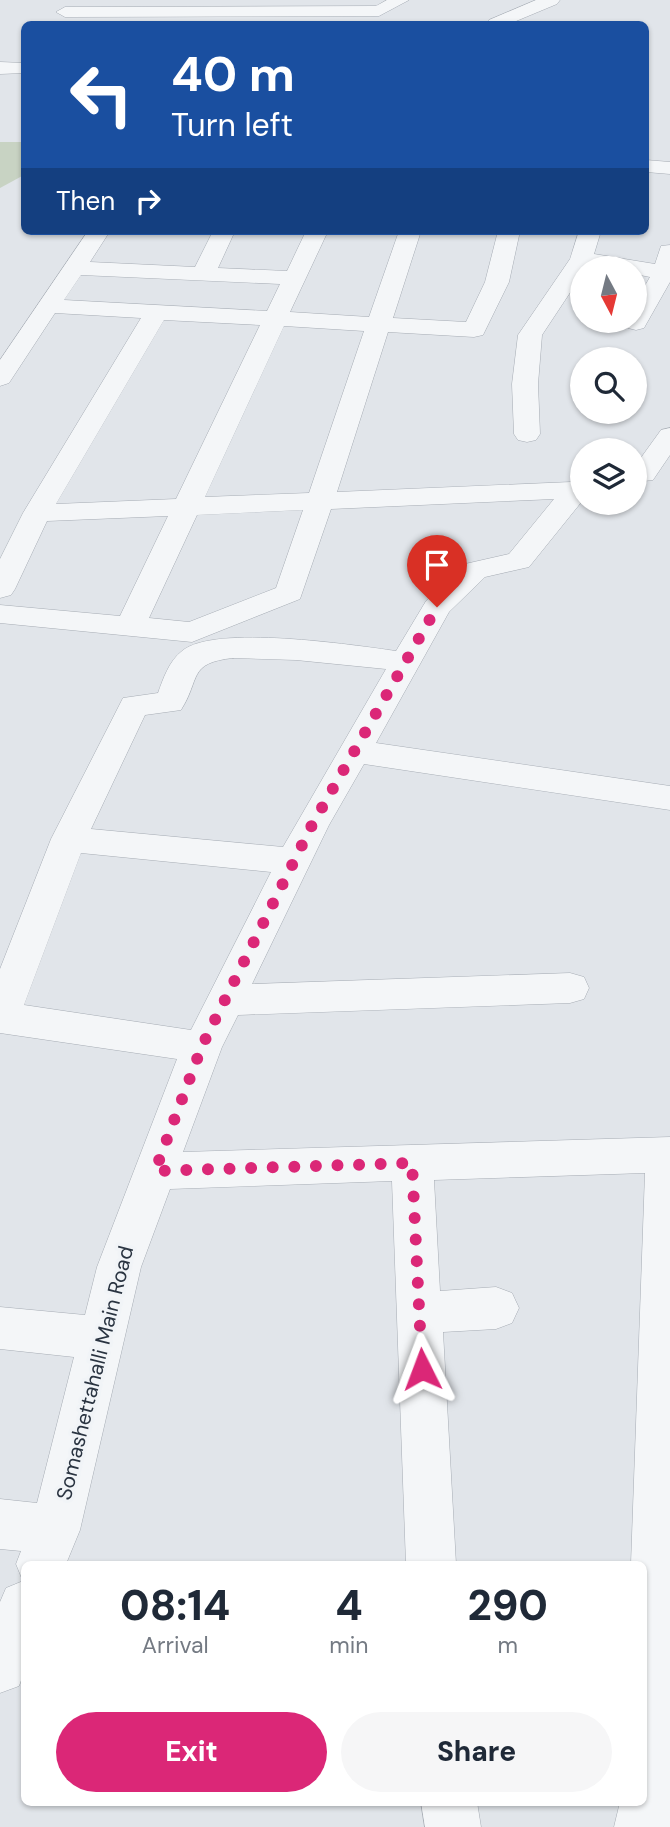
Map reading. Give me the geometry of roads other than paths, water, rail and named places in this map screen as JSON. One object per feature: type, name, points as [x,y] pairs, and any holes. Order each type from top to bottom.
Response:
[{"type":"street","points":[[72,0],[65,12],[153,6],[317,6],[379,11],[400,0]]},
{"type":"street","points":[[502,21],[551,0]]},
{"type":"street","points":[[0,68],[21,68]]},
{"type":"street","points":[[649,166],[670,168]]},
{"type":"street","points":[[0,378],[96,235]]},
{"type":"street","points":[[203,274],[222,235]]},
{"type":"street","points":[[130,626],[315,235]]},
{"type":"street","points":[[0,614],[192,632],[289,593],[409,235]]},
{"type":"street","points":[[49,306],[474,330],[497,282],[508,235]]},
{"type":"street","points":[[582,256],[589,235]]},
{"type":"street","points":[[648,304],[667,273],[670,247]]},
{"type":"street","points":[[74,268],[295,278]]},
{"type":"street","points":[[648,270],[667,273]]},
{"type":"street","points":[[527,434],[526,384],[530,335],[570,275]]},
{"type":"street","points":[[0,589],[37,513],[157,311]]},
{"type":"street","points":[[37,513],[570,489]]},
{"type":"street","name":"Somashettahalli Main Road","points":[[48,1547],[119,1267],[202,1046],[294,860],[437,607],[475,570],[519,561],[570,501]]},
{"type":"street","points":[[202,1046],[0,1017],[69,839],[134,705],[170,703],[181,674],[196,655],[221,648],[351,654],[407,662]]},
{"type":"street","points":[[355,751],[670,798]]},
{"type":"street","points":[[69,839],[294,860]]},
{"type":"street","points":[[225,1000],[570,988]]},
{"type":"street","points":[[155,1171],[667,1154],[651,1779],[647,1800]]},
{"type":"street","points":[[412,1163],[431,1561]]},
{"type":"street","points":[[419,1313],[496,1308]]},
{"type":"street","points":[[0,1328],[102,1338]]},
{"type":"street","points":[[0,1524],[48,1547]]},
{"type":"street","points":[[450,1806],[453,1827]]},
{"type":"street","points":[[642,1827],[646,1806]]}]
